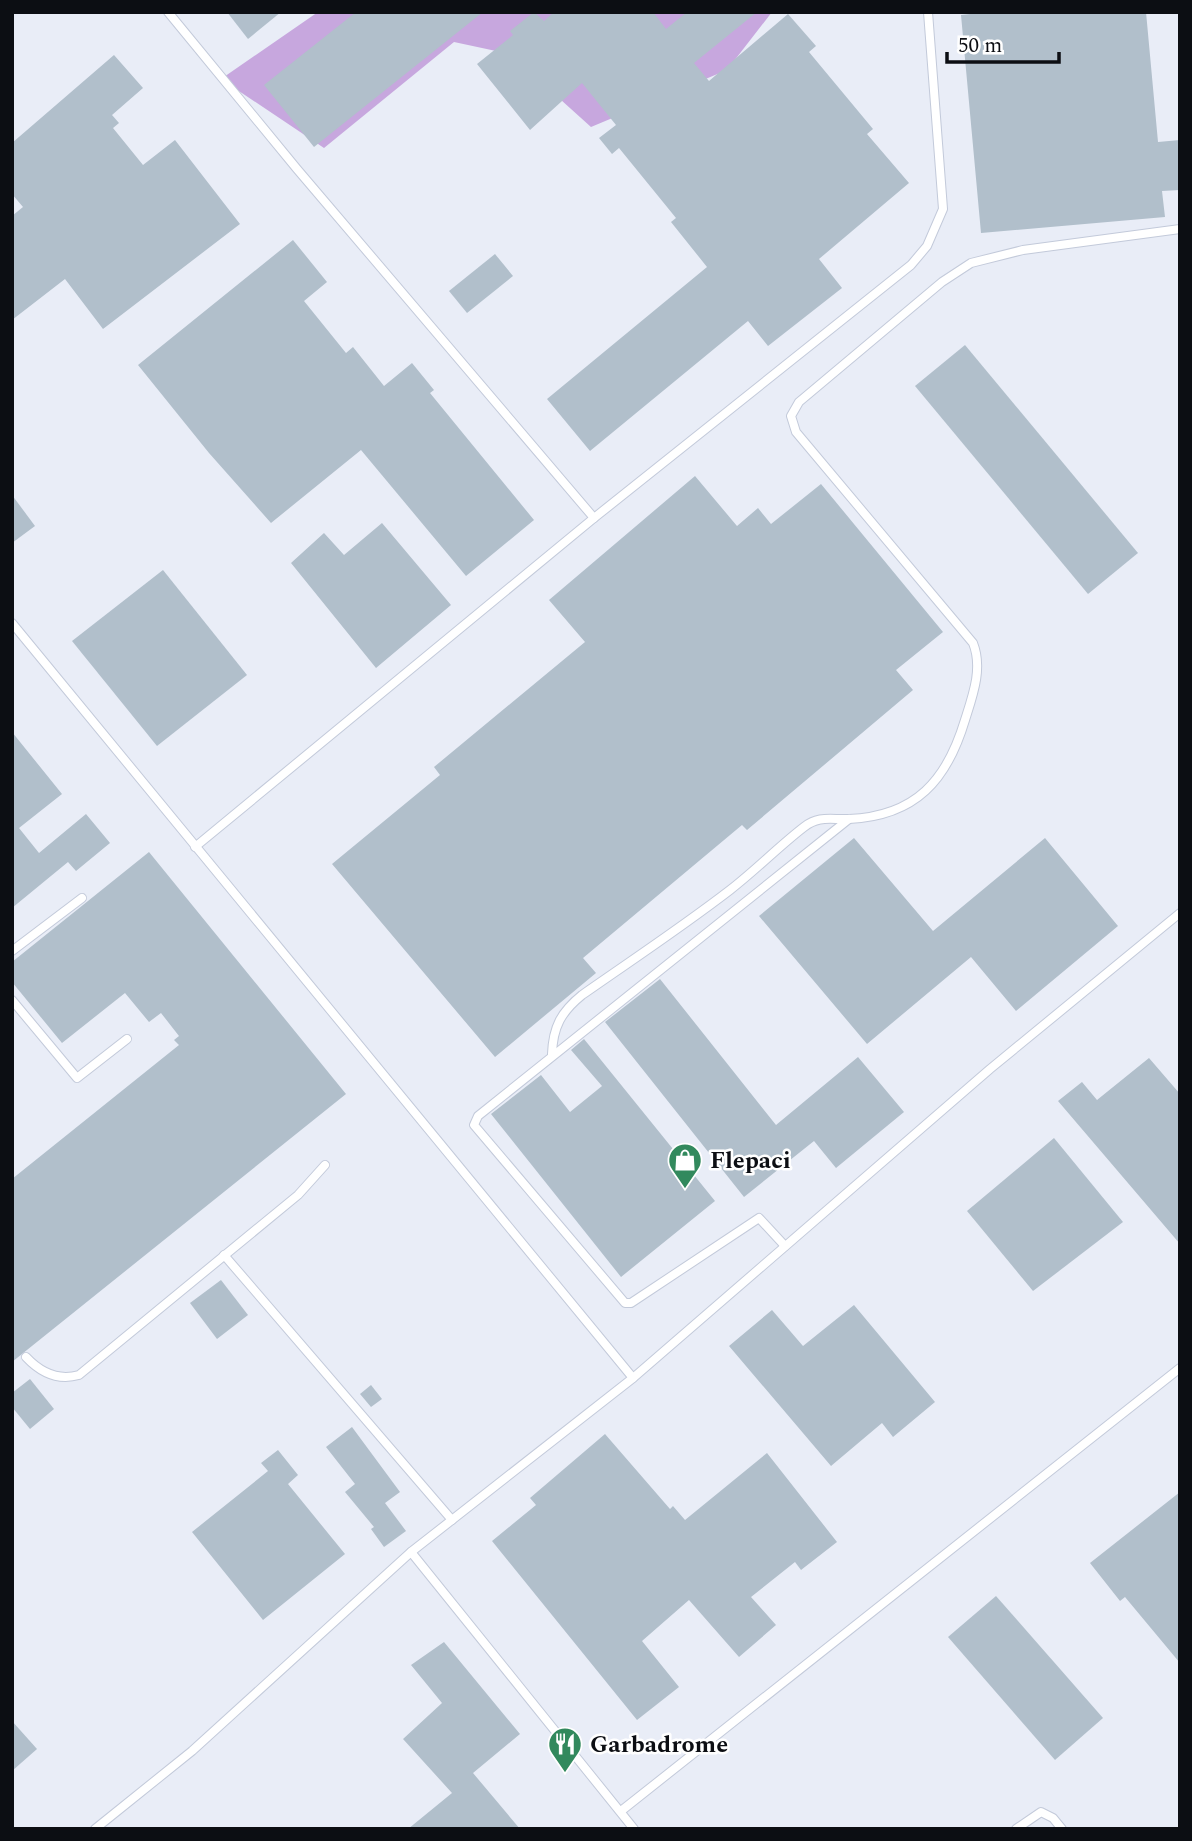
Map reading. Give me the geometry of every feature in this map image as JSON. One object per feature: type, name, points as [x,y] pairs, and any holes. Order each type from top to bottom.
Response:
[{"type":"lane","points":[[168,12],[297,169],[594,519]]},
{"type":"lane","points":[[195,846],[594,519],[911,265],[927,246],[943,209],[928,12]]},
{"type":"lane","points":[[552,1054],[555,1026],[566,1008],[582,995],[731,889],[804,826],[829,817],[849,819],[884,813],[932,788],[948,766],[959,742],[971,701],[978,654],[964,628],[796,432],[792,423],[793,409],[867,342],[942,282],[971,263],[1023,250],[1180,229]]},
{"type":"lane","points":[[12,623],[633,1378]]},
{"type":"lane","points":[[785,1246],[759,1218],[631,1303],[621,1300],[474,1125],[478,1116],[552,1054],[849,819]]},
{"type":"lane","points":[[12,951],[82,898]]},
{"type":"lane","points":[[95,1829],[192,1751],[411,1552],[633,1378],[990,1069],[1180,913]]},
{"type":"lane","points":[[12,1000],[77,1078],[127,1039]]},
{"type":"lane","points":[[26,1357],[48,1374],[63,1378],[79,1374],[298,1195],[325,1166]]},
{"type":"lane","points":[[224,1255],[452,1520]]},
{"type":"lane","points":[[621,1811],[1180,1368]]},
{"type":"lane","points":[[411,1552],[634,1829]]},
{"type":"lane","points":[[1016,1829],[1041,1812],[1053,1818],[1062,1829]]},
{"type":"shaded area","points":[[12,12],[1180,12],[1180,1829],[12,1829]]},
{"type":"shaded area","points":[[318,12],[772,12],[727,70],[591,127],[510,54],[454,42],[324,148],[221,79]]},
{"type":"building","points":[[227,12],[281,12],[248,39]]},
{"type":"building","points":[[356,12],[483,12],[314,147],[264,85]]},
{"type":"building","points":[[534,12],[544,21],[554,12],[653,12],[666,29],[687,12],[757,12],[694,63],[709,81],[788,14],[816,46],[809,52],[873,129],[867,134],[909,183],[819,259],[842,288],[768,346],[748,321],[590,451],[547,399],[707,267],[671,222],[676,218],[619,148],[612,154],[599,138],[616,125],[582,83],[530,130],[477,64],[513,35],[510,31]]},
{"type":"building","points":[[988,12],[1146,12],[1158,142],[1180,140],[1180,190],[1162,191],[1165,217],[981,233],[961,15]]},
{"type":"building","points":[[114,55],[143,88],[112,115],[119,123],[113,128],[143,165],[175,140],[240,224],[103,329],[65,279],[12,320],[12,216],[23,207],[12,194],[12,143]]},
{"type":"building","points":[[293,240],[327,282],[304,301],[346,353],[353,347],[384,386],[412,363],[434,390],[430,393],[534,520],[466,576],[361,450],[271,523],[209,453],[138,365]]},
{"type":"building","points":[[495,254],[513,276],[467,313],[449,291]]},
{"type":"building","points":[[965,345],[1138,553],[1088,594],[915,386]]},
{"type":"building","points":[[695,476],[737,526],[758,508],[771,524],[821,484],[943,632],[896,670],[913,690],[747,830],[742,825],[583,958],[596,973],[495,1057],[332,864],[440,775],[434,767],[585,642],[549,600]]},
{"type":"building","points":[[12,495],[35,526],[12,543]]},
{"type":"building","points":[[382,523],[451,605],[376,668],[291,563],[324,533],[344,555]]},
{"type":"building","points":[[163,570],[247,675],[157,746],[72,641]]},
{"type":"building","points":[[12,732],[62,794],[19,828],[39,853],[86,814],[110,843],[76,871],[68,862],[12,908]]},
{"type":"building","points":[[854,838],[933,931],[1045,838],[1118,926],[1016,1011],[971,957],[867,1044],[759,916]]},
{"type":"building","points":[[149,852],[346,1094],[12,1362],[12,1179],[179,1045],[174,1040],[179,1036],[161,1013],[149,1022],[125,993],[62,1043],[12,982],[12,962]]},
{"type":"building","points":[[660,979],[776,1125],[858,1057],[904,1112],[836,1168],[814,1141],[744,1197],[605,1022]]},
{"type":"building","points":[[584,1039],[715,1201],[621,1277],[491,1114],[541,1075],[570,1112],[602,1086],[571,1050]]},
{"type":"building","points":[[1149,1058],[1180,1094],[1180,1244],[1058,1101],[1082,1082],[1097,1100]]},
{"type":"building","points":[[1054,1138],[1123,1222],[1033,1291],[967,1211]]},
{"type":"building","points":[[221,1280],[248,1315],[217,1339],[190,1303]]},
{"type":"building","points":[[854,1305],[935,1402],[893,1437],[882,1423],[831,1466],[729,1346],[772,1310],[803,1346]]},
{"type":"building","points":[[30,1379],[54,1409],[30,1429],[12,1407],[12,1393]]},
{"type":"building","points":[[371,1385],[382,1399],[371,1407],[360,1394]]},
{"type":"building","points":[[352,1427],[400,1492],[385,1503],[406,1531],[384,1547],[371,1529],[374,1527],[345,1492],[355,1484],[326,1447]]},
{"type":"building","points":[[605,1434],[670,1509],[673,1506],[685,1520],[767,1453],[837,1542],[801,1570],[795,1562],[751,1597],[776,1625],[739,1657],[689,1600],[642,1641],[679,1687],[637,1720],[492,1541],[536,1505],[530,1498]]},
{"type":"building","points":[[278,1450],[298,1475],[288,1484],[345,1554],[263,1620],[192,1532],[268,1471],[261,1463]]},
{"type":"building","points":[[1180,1492],[1180,1663],[1125,1597],[1120,1601],[1090,1563]]},
{"type":"building","points":[[996,1596],[1103,1718],[1055,1760],[948,1637]]},
{"type":"building","points":[[444,1642],[520,1734],[473,1773],[520,1829],[408,1829],[452,1793],[403,1739],[442,1703],[411,1665]]},
{"type":"building","points":[[12,1721],[37,1749],[12,1771]]},
{"type":"place","name":"Flepaci","points":[[685,1190]]},
{"type":"place","name":"Garbadrome","points":[[565,1774]]}]
